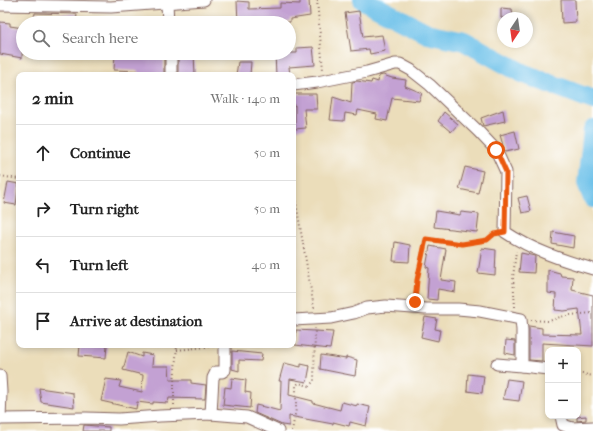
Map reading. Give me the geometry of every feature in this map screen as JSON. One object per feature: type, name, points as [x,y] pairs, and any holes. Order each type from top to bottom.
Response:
[{"type":"street","points":[[0,4],[167,3],[204,0]]},
{"type":"street","points":[[167,3],[168,16]]},
{"type":"street","points":[[170,60],[171,72]]},
{"type":"street","points":[[296,85],[367,72],[390,65],[400,64],[411,70],[478,131],[496,150],[506,172],[505,232],[519,241],[563,261],[593,269]]},
{"type":"street","points":[[296,320],[316,320],[339,317],[367,308],[386,306],[466,309],[521,319],[522,366]]},
{"type":"street","points":[[211,414],[213,374],[225,370],[225,348]]},
{"type":"street","points":[[497,364],[545,369]]},
{"type":"street","points":[[0,376],[2,392],[0,419],[119,419],[211,414],[247,416],[278,431]]},
{"type":"street","points":[[562,419],[563,425],[567,427],[593,427]]},
{"type":"path","points":[[317,0],[324,80]]},
{"type":"path","points":[[0,176],[16,179]]},
{"type":"path","points":[[292,431],[296,409],[296,385],[299,384],[309,386],[314,381],[316,320],[296,203]]},
{"type":"path","points":[[415,308],[417,280],[426,239],[462,244],[487,240],[494,234],[505,232]]},
{"type":"path","points":[[519,241],[513,278],[514,304],[521,319],[549,321],[570,315],[593,313]]},
{"type":"path","points":[[174,416],[174,383],[178,350],[195,348]]},
{"type":"path","points":[[581,374],[593,376]]},
{"type":"building","points":[[300,0],[309,0],[310,16],[296,18],[296,16],[238,16],[237,1],[249,2],[249,9],[280,8],[280,3],[300,4]]},
{"type":"building","points":[[561,0],[575,0],[576,22],[562,23]]},
{"type":"building","points":[[501,8],[512,9],[512,12],[501,12]]},
{"type":"building","points":[[359,11],[363,37],[382,35],[385,51],[370,54],[369,49],[351,51],[345,13]]},
{"type":"building","points":[[35,13],[77,14],[77,16],[34,16]]},
{"type":"building","points":[[0,22],[10,23],[10,26],[16,27],[16,57],[0,54]]},
{"type":"building","points":[[313,47],[315,65],[289,67],[290,72],[276,72],[275,60],[296,60],[297,48]]},
{"type":"building","points":[[115,60],[164,60],[164,72],[114,70]]},
{"type":"building","points":[[178,60],[194,60],[195,72],[178,72]]},
{"type":"building","points":[[238,62],[251,62],[250,72],[236,72]]},
{"type":"building","points":[[383,75],[406,80],[405,86],[422,93],[419,101],[392,98],[387,121],[376,119],[377,114],[358,110],[357,115],[345,113],[344,121],[330,120],[333,97],[351,103],[352,82],[357,81],[371,83],[372,80],[378,82],[379,76]]},
{"type":"building","points":[[296,94],[316,94],[317,109],[304,109],[306,128],[296,129]]},
{"type":"building","points":[[503,110],[505,121],[483,126],[481,118]]},
{"type":"building","points":[[444,112],[458,124],[451,132],[438,121]]},
{"type":"building","points":[[515,131],[519,149],[505,152],[500,135]]},
{"type":"building","points":[[465,167],[483,171],[478,193],[459,189]]},
{"type":"building","points":[[8,182],[16,183],[16,205],[4,203]]},
{"type":"building","points":[[527,196],[531,211],[522,213],[518,198]]},
{"type":"building","points":[[436,211],[460,215],[461,212],[479,214],[477,232],[434,227]]},
{"type":"building","points":[[553,232],[574,236],[573,248],[552,244]]},
{"type":"building","points":[[395,242],[410,245],[409,262],[393,261]]},
{"type":"building","points":[[430,246],[446,249],[441,280],[456,282],[455,292],[438,289],[437,300],[427,299],[429,268],[426,267]]},
{"type":"building","points":[[482,248],[496,250],[495,275],[478,273]]},
{"type":"building","points":[[521,253],[535,256],[534,273],[519,272]]},
{"type":"building","points":[[548,270],[560,273],[561,276],[573,277],[572,290],[593,295],[593,346],[542,343],[542,361],[529,360],[529,326],[542,328],[542,334],[582,335],[579,309],[564,311],[555,310],[556,294],[548,293]]},
{"type":"building","points":[[425,317],[437,319],[435,329],[440,330],[438,341],[421,337]]},
{"type":"building","points":[[296,330],[333,332],[330,349],[296,345]]},
{"type":"building","points":[[506,340],[515,341],[515,355],[505,353]]},
{"type":"building","points":[[80,348],[107,348],[106,358],[79,356]]},
{"type":"building","points":[[232,351],[262,354],[261,361],[239,360],[239,371],[232,369]]},
{"type":"building","points":[[128,352],[142,357],[142,353],[153,355],[152,366],[169,366],[170,380],[191,380],[191,383],[206,385],[205,399],[169,398],[168,403],[153,402],[153,404],[137,402],[136,409],[101,401],[106,379],[121,381],[119,387],[142,392],[143,375],[123,370]]},
{"type":"building","points":[[321,355],[346,359],[346,357],[357,360],[355,376],[320,369]]},
{"type":"building","points":[[284,363],[301,367],[301,364],[310,366],[307,382],[290,379],[289,395],[340,410],[342,402],[357,406],[357,404],[370,407],[366,426],[350,422],[349,426],[333,422],[333,424],[289,416],[289,426],[282,425],[255,413],[256,405],[280,411],[281,381],[279,381]]},
{"type":"building","points":[[468,374],[484,376],[482,393],[467,391]]},
{"type":"building","points":[[232,378],[246,380],[245,392],[251,393],[250,408],[223,405],[225,387],[231,388]]},
{"type":"building","points":[[507,379],[522,381],[519,401],[503,399]]},
{"type":"building","points":[[39,388],[73,393],[74,407],[41,402]]},
{"type":"building","points":[[586,416],[586,420],[577,421],[577,419],[581,419],[581,417]]},
{"type":"building","points":[[84,425],[109,427],[109,431],[83,431]]},
{"type":"waterway","points":[[363,0],[427,33],[464,41],[522,73],[593,100]]},
{"type":"waterway","points":[[593,130],[587,183],[593,198]]},
{"type":"route","points":[[415,302],[415,290],[426,239],[462,244],[487,240],[494,234],[505,232],[506,172],[496,150]]}]
